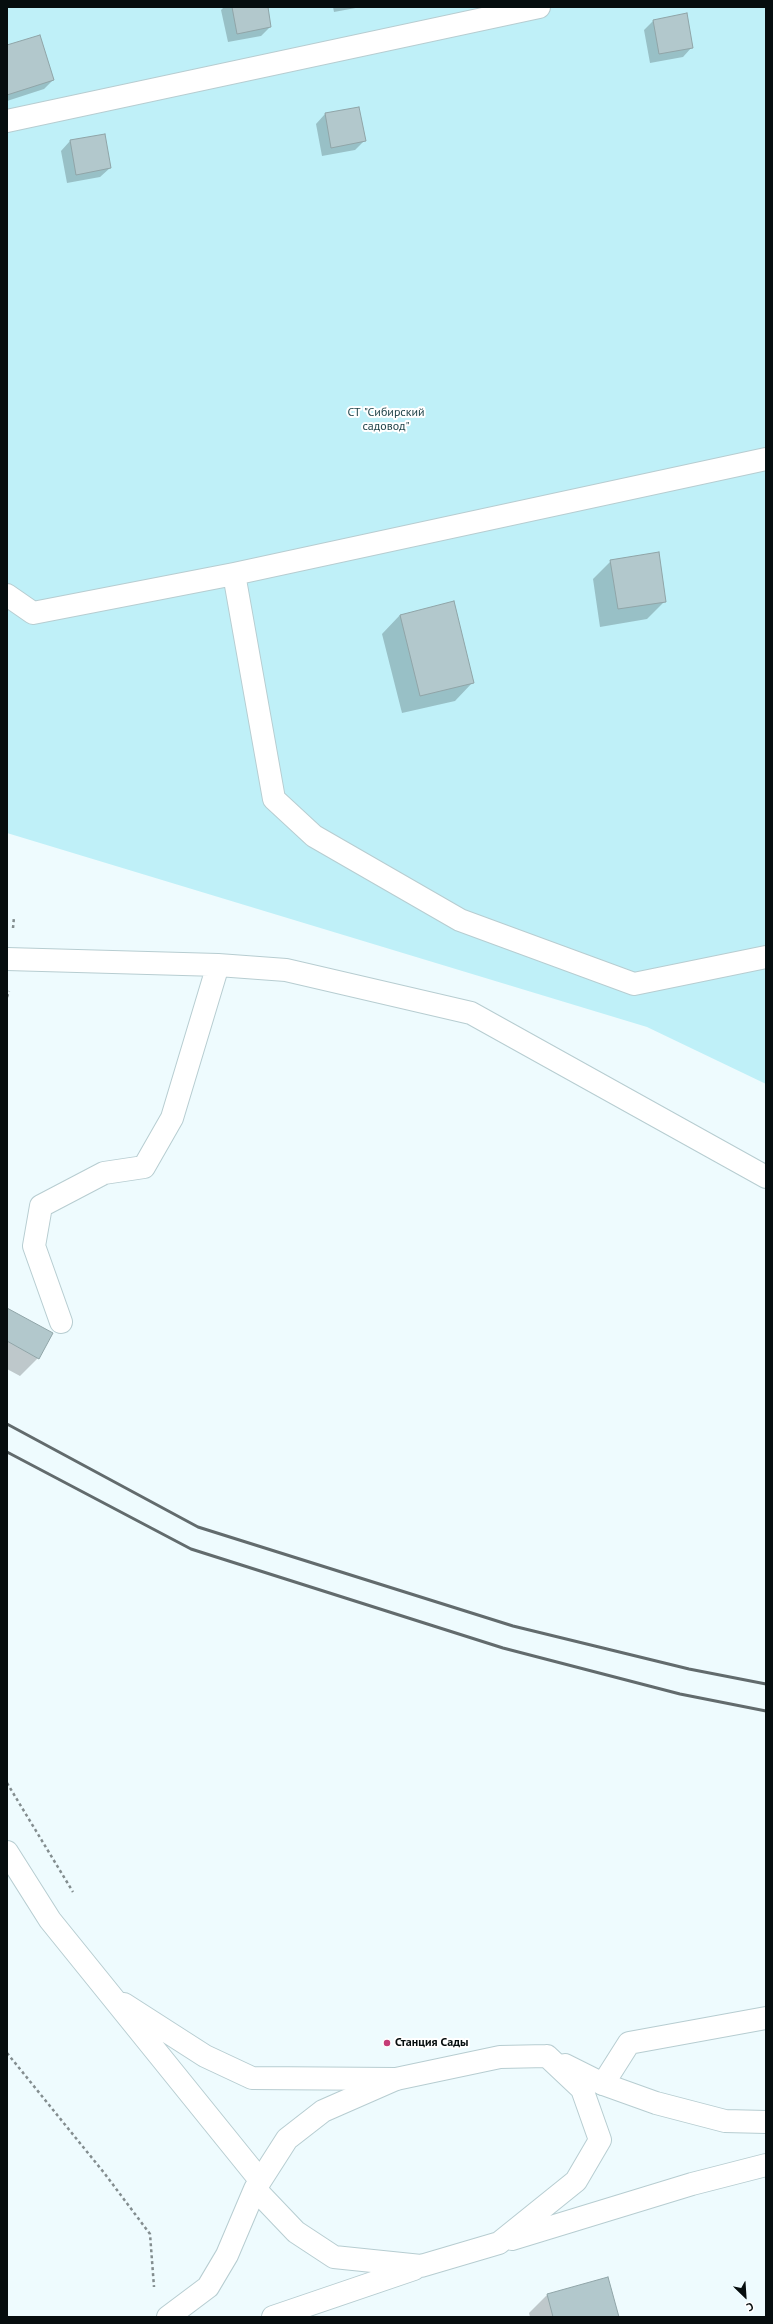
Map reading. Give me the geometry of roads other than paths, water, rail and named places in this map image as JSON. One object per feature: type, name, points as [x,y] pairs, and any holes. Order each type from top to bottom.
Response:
[{"type":"main road","points":[[7,121],[540,7]]},
{"type":"main road","points":[[7,596],[33,613],[234,574],[766,459]]},
{"type":"main road","points":[[234,574],[274,799],[314,836],[460,920],[634,984],[766,957]]},
{"type":"main road","points":[[7,960],[218,965],[286,970],[471,1013],[766,1177]]},
{"type":"main road","points":[[61,1322],[34,1246],[42,1206],[104,1173],[144,1167],[172,1118],[218,965]]},
{"type":"main road","points":[[7,1852],[50,1920],[296,2232],[334,2257],[421,2266]]},
{"type":"main road","points":[[108,1994],[205,2056],[252,2078],[396,2079],[500,2058],[547,2056],[603,2084],[656,2103],[725,2121],[766,2122]]},
{"type":"main road","points":[[603,2084],[629,2043],[766,2018]]},
{"type":"main road","points":[[499,2243],[576,2181],[600,2140],[582,2089],[547,2056]]},
{"type":"main road","points":[[168,2317],[208,2287],[227,2255],[257,2184],[288,2139],[323,2112],[396,2079]]},
{"type":"main road","points":[[273,2317],[421,2266],[692,2184],[766,2165]]},
{"type":"railway","points":[[7,1424],[198,1527],[513,1626],[689,1669],[766,1684]]},
{"type":"railway","points":[[7,1452],[191,1549],[503,1648],[680,1694],[766,1711]]},
{"type":"place","name":"Станция Сады","points":[[387,2043]]},
{"type":"park label","name":"СТ \"Сибирский садовод\"","points":[[386,420]]}]
